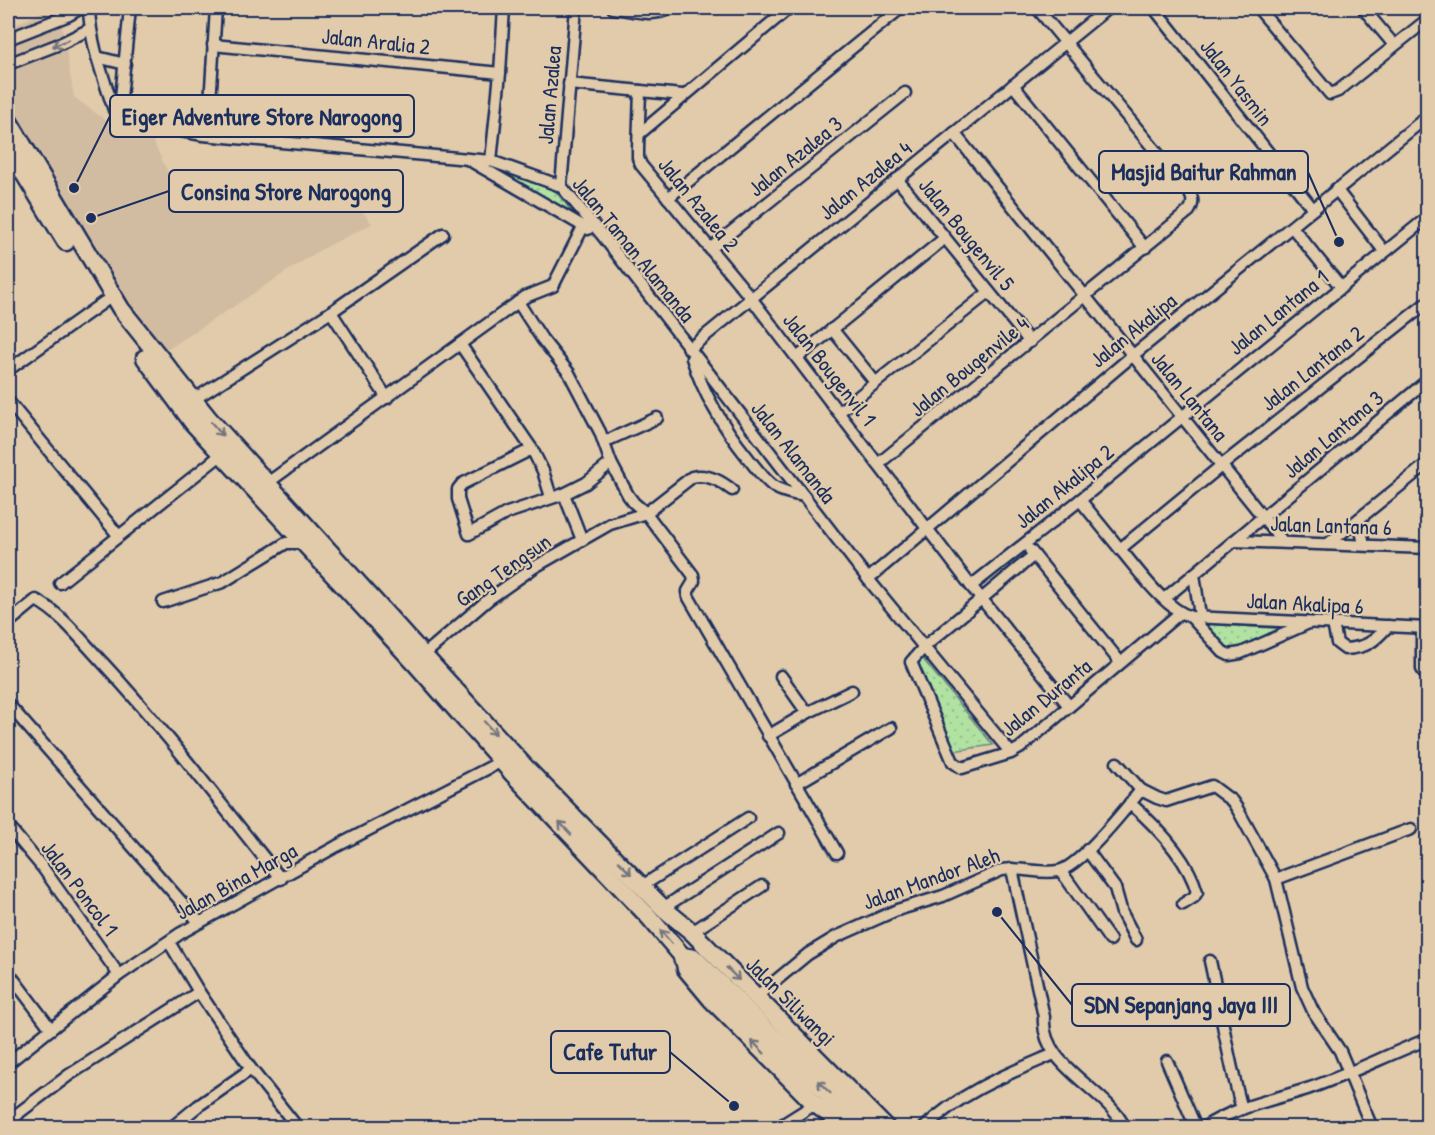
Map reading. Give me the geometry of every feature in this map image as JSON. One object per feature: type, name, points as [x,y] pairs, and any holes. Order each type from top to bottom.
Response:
[{"type":"highway","points":[[684,958],[694,960],[866,1128]]},
{"type":"main road","points":[[8,120],[121,309],[193,400],[507,757],[656,912]]},
{"type":"main road","points":[[8,143],[23,172],[104,302],[193,423],[303,543],[419,659]]},
{"type":"main road","points":[[507,757],[642,886],[684,958],[686,969],[711,999],[815,1104],[848,1128]]},
{"type":"main road","name":"Jalan Siliwangi","points":[[656,912],[692,932],[886,1128]]},
{"type":"street","points":[[81,8],[8,39],[11,62],[62,44],[90,29]]},
{"type":"street","points":[[90,8],[90,29],[97,57],[114,110],[119,118]]},
{"type":"street","points":[[119,118],[130,8]]},
{"type":"street","points":[[208,135],[216,8]]},
{"type":"street","points":[[491,161],[504,8]]},
{"type":"street","name":"Jalan Azalea","points":[[561,186],[576,8]]},
{"type":"street","points":[[614,8],[651,14],[670,8]]},
{"type":"street","points":[[639,134],[682,95],[789,8]]},
{"type":"street","points":[[668,198],[792,96],[889,12],[901,8]]},
{"type":"street","points":[[1037,8],[1066,42]]},
{"type":"street","name":"Jalan Azalea 4","points":[[689,349],[1108,8]]},
{"type":"street","name":"Jalan Yasmin","points":[[1154,8],[1313,209]]},
{"type":"street","points":[[1258,8],[1329,93],[1338,91],[1428,19]]},
{"type":"street","points":[[1363,8],[1394,45]]},
{"type":"street","name":"Jalan Bougenvile 4","points":[[878,464],[1189,211],[1193,199],[1180,181],[1066,42]]},
{"type":"street","name":"Jalan Aralia 2","points":[[213,45],[500,73]]},
{"type":"street","points":[[97,57],[126,64]]},
{"type":"street","points":[[568,84],[682,95]]},
{"type":"street","points":[[1013,85],[1145,248]]},
{"type":"street","name":"Jalan Azalea 2","points":[[640,91],[638,158],[641,165],[751,298]]},
{"type":"street","name":"Jalan Azalea 3","points":[[710,249],[905,93]]},
{"type":"street","name":"Jalan Akalipa","points":[[868,579],[1132,356],[1428,116]]},
{"type":"street","name":"Jalan Taman Alamanda","points":[[119,118],[132,123],[208,135],[491,161],[561,186],[602,235],[689,349]]},
{"type":"street","name":"Jalan Lantana","points":[[954,133],[1283,542]]},
{"type":"street","points":[[466,158],[583,228],[602,235]]},
{"type":"street","name":"Jalan Bougenvil 5","points":[[897,179],[1030,342]]},
{"type":"street","points":[[1336,189],[1384,251]]},
{"type":"street","name":"Jalan Lantana 1","points":[[1181,416],[1428,217]]},
{"type":"street","points":[[1292,226],[1341,287]]},
{"type":"street","points":[[266,484],[525,297],[553,286],[583,228]]},
{"type":"street","points":[[193,400],[331,312],[443,234]]},
{"type":"street","points":[[796,358],[945,238]]},
{"type":"street","points":[[839,412],[989,292]]},
{"type":"street","name":"Jalan Bougenvil 1","points":[[751,298],[929,528],[971,586],[1069,706]]},
{"type":"street","points":[[8,370],[104,302]]},
{"type":"street","points":[[518,302],[568,374],[604,442],[611,463],[628,495],[646,513],[693,575],[694,581],[688,591],[688,596],[837,853]]},
{"type":"street","name":"Jalan Lantana 2","points":[[1120,549],[1428,302]]},
{"type":"street","points":[[331,312],[387,398]]},
{"type":"street","points":[[832,329],[875,382]]},
{"type":"street","points":[[460,344],[532,449],[543,471],[551,497]]},
{"type":"street","points":[[689,349],[699,377],[726,431],[772,485],[789,493],[804,496]]},
{"type":"street","name":"Jalan Alamanda","points":[[689,349],[868,579]]},
{"type":"street","name":"Jalan Lantana 3","points":[[1164,599],[1428,380]]},
{"type":"street","points":[[8,401],[118,535]]},
{"type":"street","name":"Jalan Akalipa 2","points":[[971,586],[1181,416]]},
{"type":"street","points":[[604,442],[657,418]]},
{"type":"street","points":[[532,449],[462,484],[458,489],[458,499],[469,534],[507,513],[564,494],[586,483],[611,463]]},
{"type":"street","points":[[60,583],[222,454]]},
{"type":"street","points":[[1328,544],[1428,463]]},
{"type":"street","name":"Gang Tengsun","points":[[419,659],[489,599],[533,568],[610,524],[646,513],[697,476],[701,475],[716,480],[732,490]]},
{"type":"street","points":[[564,494],[582,540]]},
{"type":"street","points":[[1080,500],[1164,599],[1190,615],[1223,652],[1241,653],[1310,623]]},
{"type":"street","points":[[1359,519],[1364,545]]},
{"type":"street","points":[[1423,547],[1428,539]]},
{"type":"street","name":"Jalan Lantana 6","points":[[1234,541],[1423,547]]},
{"type":"street","points":[[163,602],[223,582],[286,543],[303,543]]},
{"type":"street","points":[[1024,543],[1120,662]]},
{"type":"street","points":[[924,647],[1034,555]]},
{"type":"street","points":[[1190,615],[1194,574]]},
{"type":"street","points":[[868,579],[1011,753]]},
{"type":"street","points":[[8,622],[36,600],[72,630],[132,694],[281,879]]},
{"type":"street","name":"Jalan Duranta","points":[[924,647],[914,657],[911,666],[953,762],[962,768],[1011,753],[1030,740],[1120,662],[1190,615]]},
{"type":"street","name":"Jalan Akalipa 6","points":[[1190,615],[1425,628]]},
{"type":"street","points":[[1333,624],[1337,643],[1345,649],[1359,648],[1368,644],[1388,626]]},
{"type":"street","points":[[1425,628],[1422,669],[1428,678]]},
{"type":"street","points":[[781,676],[807,713]]},
{"type":"street","points":[[768,736],[807,713],[852,691]]},
{"type":"street","points":[[8,704],[199,922]]},
{"type":"street","points":[[796,783],[891,728]]},
{"type":"street","name":"Jalan Bina Marga","points":[[8,1063],[119,975],[199,922],[281,879],[337,846],[507,757]]},
{"type":"street","points":[[1117,763],[1141,790],[1166,801],[1212,786],[1232,801],[1276,879],[1302,987],[1313,1011],[1340,1050],[1372,1128]]},
{"type":"street","points":[[1110,940],[1061,871],[1087,850],[1120,817],[1141,790]]},
{"type":"street","points":[[1130,803],[1169,842],[1195,884],[1197,892],[1194,897],[1183,904]]},
{"type":"street","points":[[642,886],[748,818]]},
{"type":"street","name":"Jalan Poncol 1","points":[[8,826],[44,868],[119,975]]},
{"type":"street","points":[[1276,879],[1411,829]]},
{"type":"street","points":[[656,912],[779,832]]},
{"type":"street","points":[[1087,850],[1115,888],[1122,913],[1136,940]]},
{"type":"street","points":[[1012,868],[1044,1017],[1043,1026],[1054,1054],[1109,1107],[1125,1128]]},
{"type":"street","name":"Jalan Mandor Aleh","points":[[756,997],[808,954],[848,931],[897,910],[943,896],[991,874],[1012,868],[1043,872],[1061,871]]},
{"type":"street","points":[[692,932],[762,886]]},
{"type":"street","points":[[169,942],[199,992],[251,1069],[298,1128]]},
{"type":"street","points":[[1210,961],[1231,1071],[1242,1109]]},
{"type":"street","points":[[8,972],[51,1029]]},
{"type":"street","points":[[8,1126],[20,1112],[69,1075],[199,992]]},
{"type":"street","points":[[1203,1128],[1242,1109],[1309,1088],[1428,1039]]},
{"type":"street","points":[[924,1128],[983,1085],[1054,1054]]},
{"type":"street","points":[[1167,1061],[1196,1128]]},
{"type":"street","points":[[171,1128],[251,1069]]},
{"type":"street","points":[[777,1128],[815,1104]]},
{"type":"shaded area","points":[[50,8],[59,8],[74,97],[107,121],[150,135],[186,210],[287,175],[299,199],[334,173],[372,224],[320,250],[159,355],[8,120],[8,28]]},
{"type":"green space","points":[[492,171],[535,179],[555,191],[580,221]]},
{"type":"green space","points":[[1205,624],[1209,624],[1288,629],[1225,655]]},
{"type":"green space","points":[[922,658],[993,745],[953,751],[915,660]]},
{"type":"place","name":"Eiger Adventure Store Narogong","points":[[74,188]]},
{"type":"place","name":"Consina Store Narogong","points":[[91,218]]},
{"type":"place","name":"Masjid Baitur Rahman","points":[[1339,242]]},
{"type":"place","name":"SDN Sepanjang Jaya III","points":[[997,912]]},
{"type":"place","name":"Cafe Tutur","points":[[734,1106]]}]
